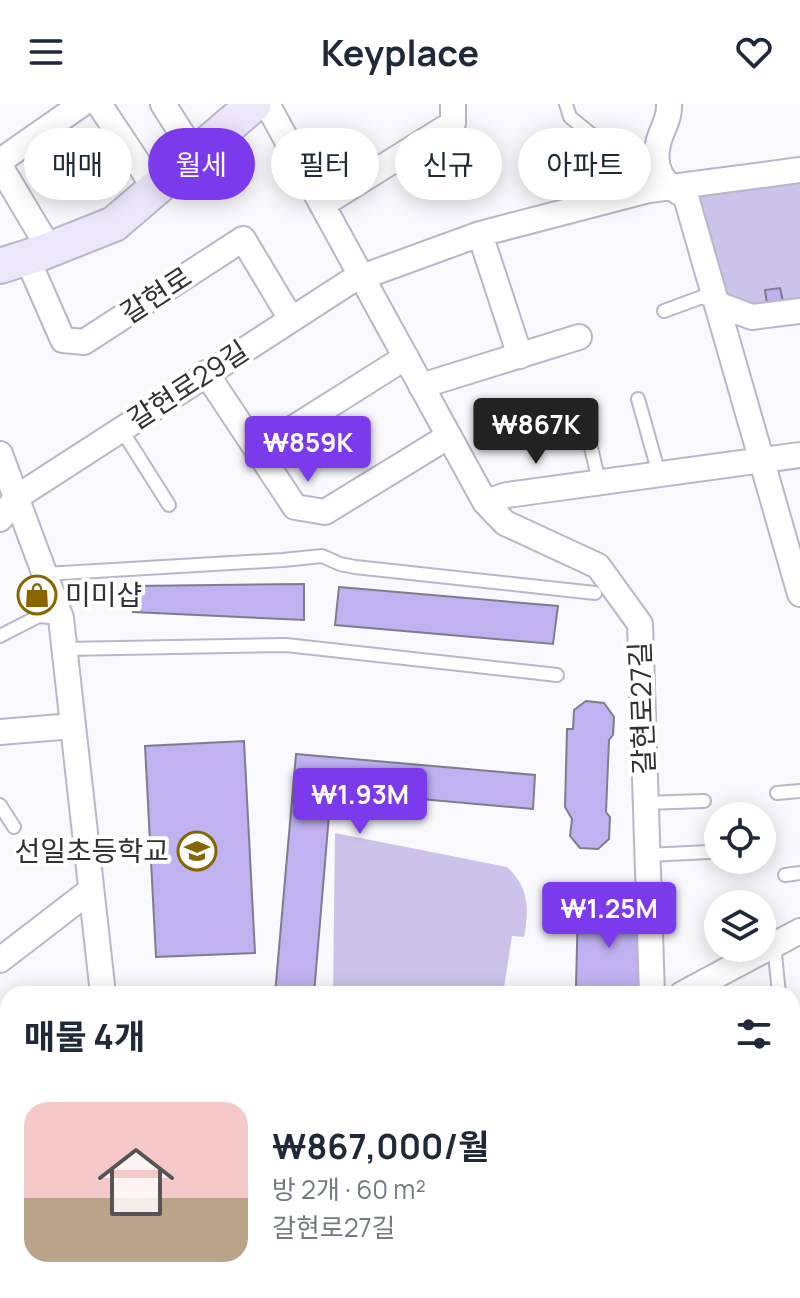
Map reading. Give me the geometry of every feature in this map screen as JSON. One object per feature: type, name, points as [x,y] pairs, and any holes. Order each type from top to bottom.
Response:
[{"type":"main road","points":[[227,128],[254,104]]},
{"type":"main road","points":[[26,258],[114,224],[148,196]]},
{"type":"street","points":[[26,258],[0,164],[82,104]]},
{"type":"street","points":[[99,104],[148,178]]},
{"type":"street","points":[[163,104],[178,128]]},
{"type":"street","name":"갈현로27길","points":[[267,104],[485,502],[505,523],[598,566],[640,624],[652,986]]},
{"type":"street","points":[[322,205],[453,123],[453,104]]},
{"type":"street","points":[[669,104],[670,114],[658,143],[657,172],[669,187],[686,197],[800,594]]},
{"type":"street","points":[[361,277],[480,234],[649,190],[800,170]]},
{"type":"street","points":[[480,234],[520,356]]},
{"type":"street","name":"갈현로","points":[[26,258],[63,340],[84,342],[243,239],[291,319]]},
{"type":"street","name":"갈현로29길","points":[[0,519],[17,497],[206,373],[361,277]]},
{"type":"street","points":[[717,304],[752,317],[800,311]]},
{"type":"street","points":[[421,386],[579,337]]},
{"type":"street","points":[[257,451],[406,357]]},
{"type":"street","points":[[206,373],[295,507],[325,512],[449,436]]},
{"type":"street","points":[[0,454],[61,618],[102,986]]},
{"type":"street","points":[[485,502],[507,495],[800,455]]},
{"type":"street","points":[[0,732],[73,726]]},
{"type":"street","points":[[0,960],[91,890]]},
{"type":"street","points":[[776,943],[800,931]]},
{"type":"street","points":[[697,986],[741,962]]},
{"type":"lane","points":[[566,104],[570,117],[608,148],[658,154]]},
{"type":"lane","points":[[664,311],[702,297],[717,304]]},
{"type":"lane","points":[[638,399],[659,474]]},
{"type":"lane","points":[[583,413],[599,482]]},
{"type":"lane","points":[[121,429],[169,505]]},
{"type":"lane","points":[[45,574],[322,556],[355,567],[595,593]]},
{"type":"lane","points":[[0,636],[39,616],[61,618]]},
{"type":"lane","points":[[65,649],[286,645],[557,675]]},
{"type":"lane","points":[[777,793],[800,791]]},
{"type":"lane","points":[[645,803],[704,801]]},
{"type":"lane","points":[[0,805],[14,827]]},
{"type":"lane","points":[[647,855],[704,852]]},
{"type":"lane","points":[[785,875],[800,873]]},
{"type":"lane","points":[[776,962],[778,986]]},
{"type":"shaded area","points":[[800,181],[800,301],[751,308],[727,294],[697,197]]},
{"type":"shaded area","points":[[335,833],[507,867],[520,883],[526,900],[527,918],[524,937],[512,936],[504,986],[333,986]]},
{"type":"building","points":[[780,288],[783,301],[767,304],[765,290]]},
{"type":"building","points":[[304,584],[304,620],[133,612],[134,586]]},
{"type":"building","points":[[339,587],[558,606],[553,644],[335,625]]},
{"type":"building","points":[[586,701],[604,703],[614,717],[613,735],[609,740],[606,812],[610,817],[609,839],[598,849],[580,848],[570,836],[572,819],[565,807],[567,729],[573,729],[574,710]]},
{"type":"building","points":[[244,741],[255,953],[156,957],[145,746]]},
{"type":"building","points":[[296,754],[535,775],[533,809],[331,791],[315,986],[276,986]]},
{"type":"building","points":[[637,899],[645,986],[576,986],[578,904]]},
{"type":"place","name":"미미샵","points":[[37,595]]},
{"type":"place","name":"선일초등학교","points":[[197,851]]}]
